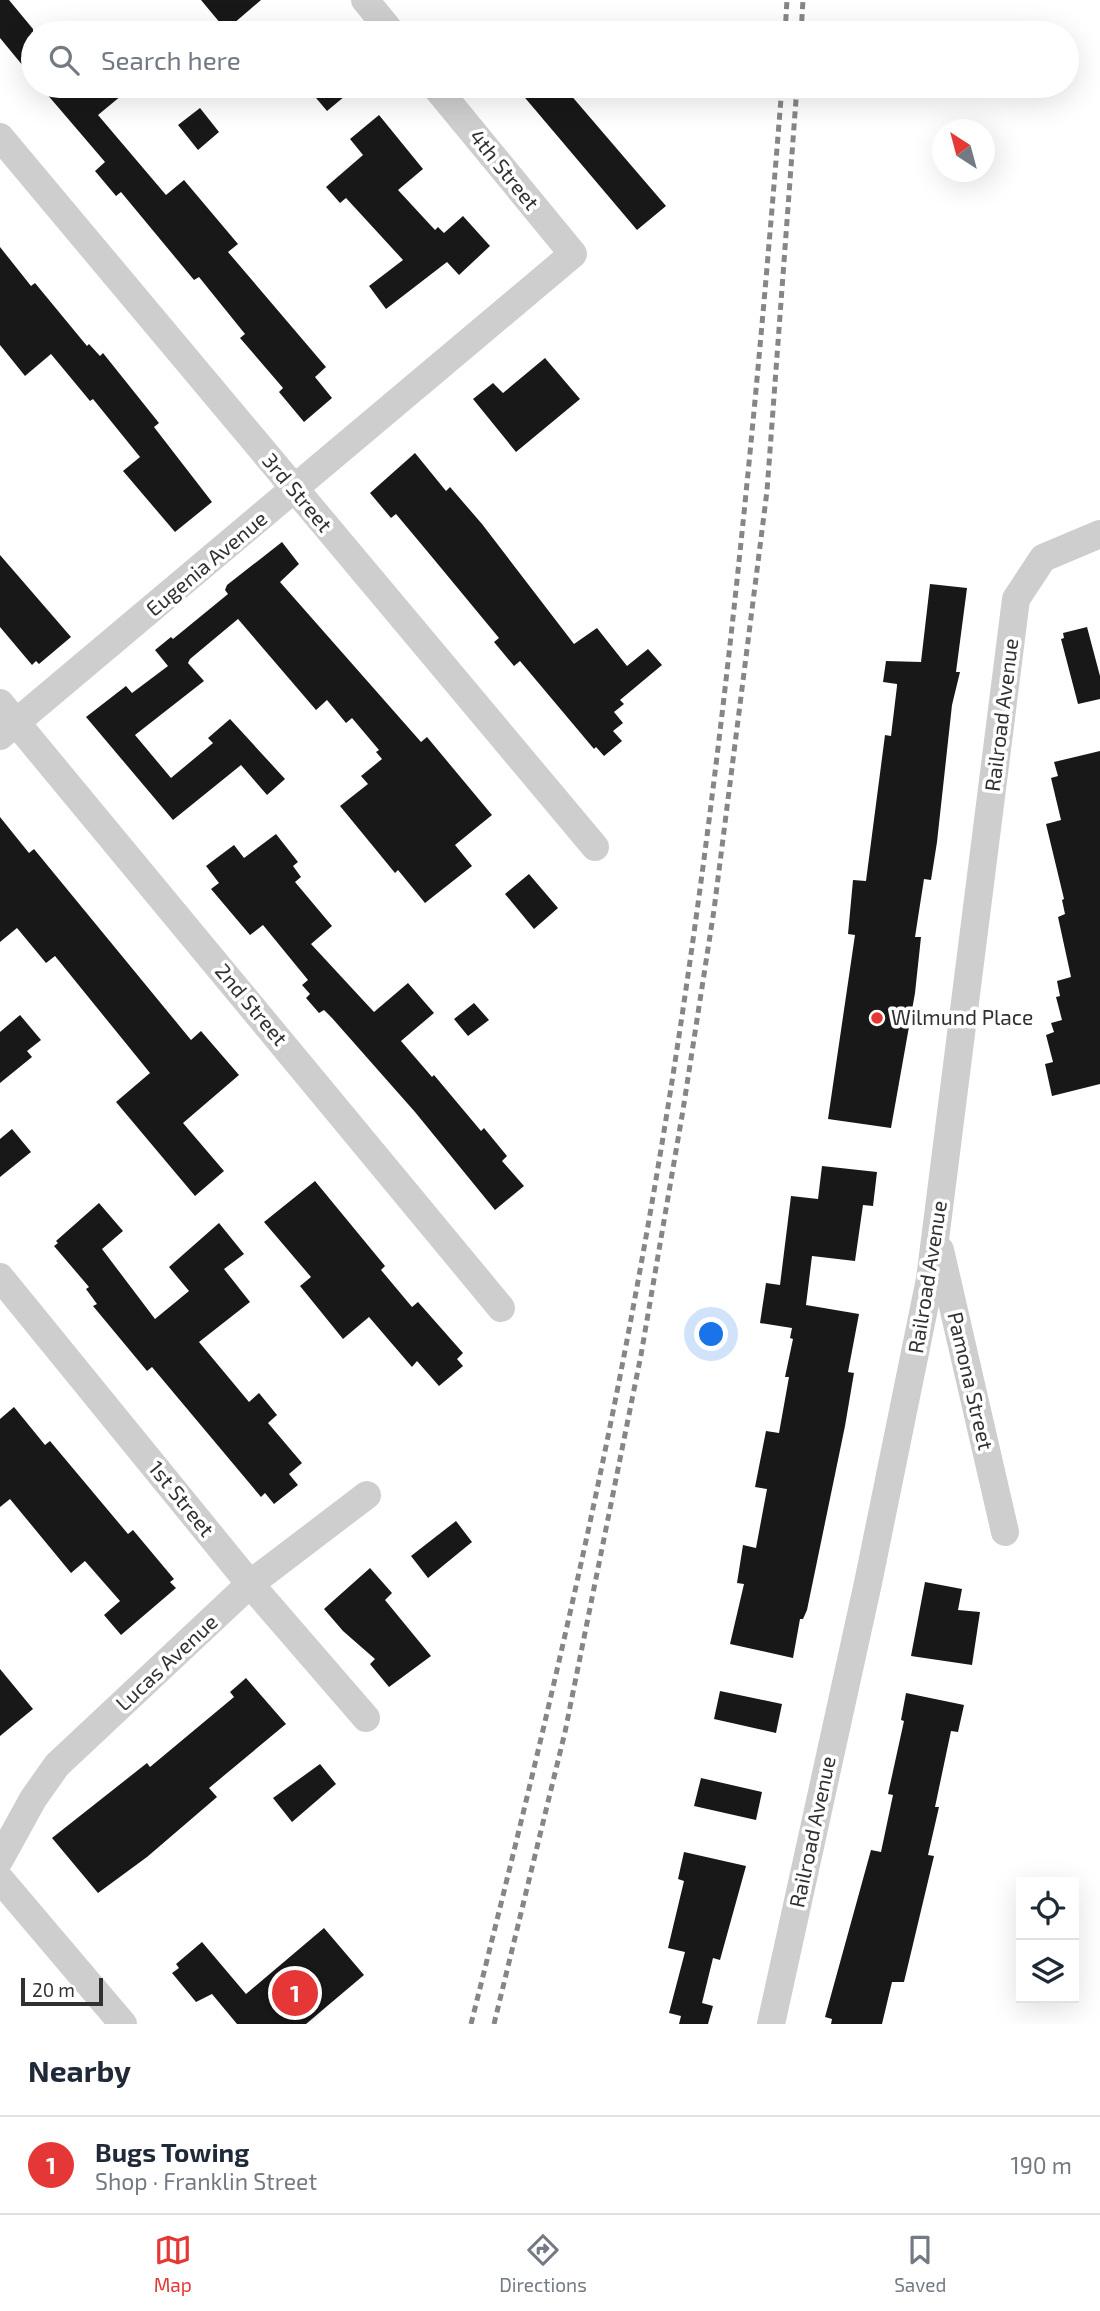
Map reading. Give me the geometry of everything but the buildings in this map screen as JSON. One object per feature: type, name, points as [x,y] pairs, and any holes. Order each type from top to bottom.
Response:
[{"type":"street","points":[[365,0],[382,21]]},
{"type":"street","name":"4th Street","points":[[445,98],[573,254]]},
{"type":"street","name":"3rd Street","points":[[0,137],[595,847]]},
{"type":"street","name":"Eugenia Avenue","points":[[6,721],[295,491],[573,254]]},
{"type":"street","name":"Railroad Avenue","points":[[771,2024],[909,1392],[936,1230],[1016,599],[1043,558],[1100,534]]},
{"type":"street","name":"2nd Street","points":[[6,721],[501,1308]]},
{"type":"street","name":"Pamona Street","points":[[936,1230],[1005,1532]]},
{"type":"street","name":"1st Street","points":[[0,1277],[250,1584],[366,1718]]},
{"type":"street","name":"Lucas Avenue","points":[[0,1859],[33,1799],[57,1765],[250,1584],[367,1496]]},
{"type":"street","points":[[0,1878],[119,2023]]},
{"type":"railway","points":[[786,21],[787,0]]},
{"type":"railway","points":[[802,21],[803,0]]},
{"type":"railway","points":[[471,2024],[538,1750],[600,1476],[662,1142],[686,992],[725,691],[756,389],[781,98]]},
{"type":"railway","points":[[494,2024],[565,1732],[641,1355],[683,1110],[714,910],[767,491],[796,98]]},
{"type":"place","name":"Wilmund Place","points":[[877,1018]]},
{"type":"place","name":"Bugs Towing","points":[[295,1993]]}]
